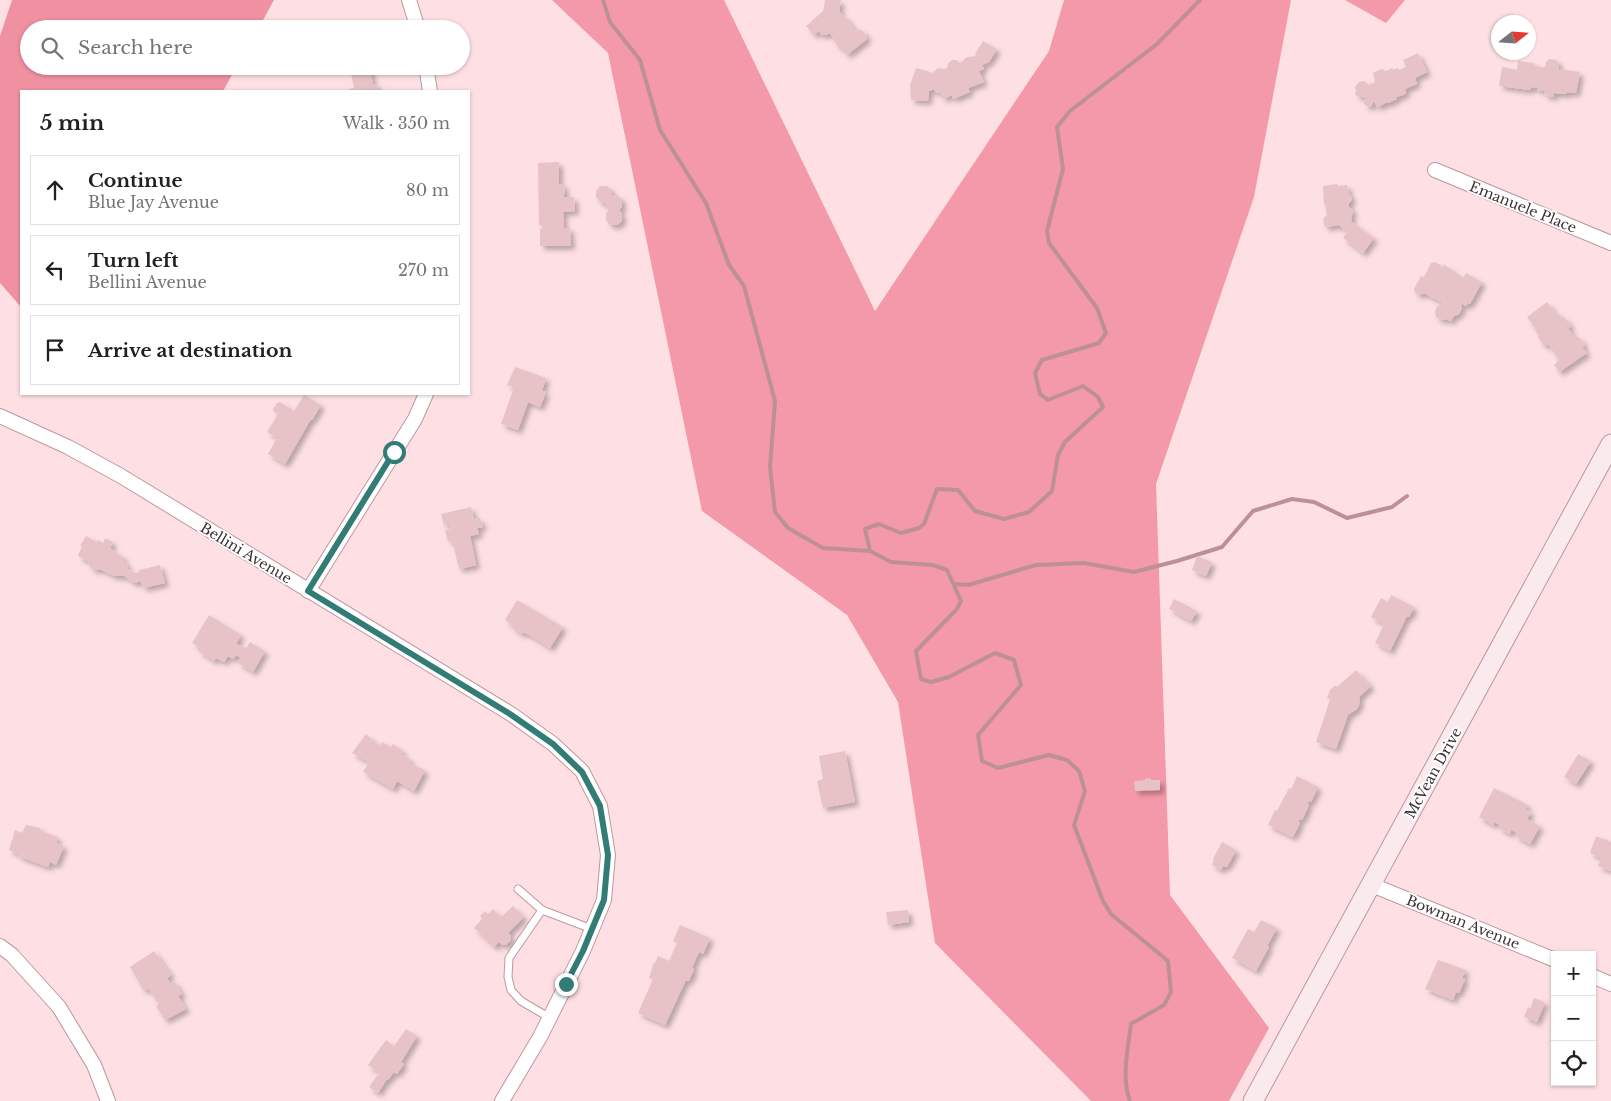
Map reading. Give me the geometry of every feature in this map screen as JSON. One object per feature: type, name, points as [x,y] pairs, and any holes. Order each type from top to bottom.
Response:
[{"type":"main road","name":"McVean Drive","points":[[1253,1101],[1611,444]]},
{"type":"street","points":[[409,0],[415,20]]},
{"type":"street","points":[[427,75],[430,90]]},
{"type":"street","name":"Emanuele Place","points":[[1435,170],[1611,243]]},
{"type":"street","points":[[308,591],[414,419],[426,395]]},
{"type":"street","name":"Bellini Avenue","points":[[0,416],[68,447],[121,476],[510,714],[553,744],[582,772],[600,806],[608,855],[604,900],[550,1018],[502,1101]]},
{"type":"street","name":"Bowman Avenue","points":[[1372,885],[1551,958]]},
{"type":"street","points":[[0,946],[12,955],[59,1007],[94,1064],[108,1101]]},
{"type":"street","points":[[1596,978],[1611,984]]},
{"type":"lane","points":[[518,889],[542,910],[592,929]]},
{"type":"lane","points":[[542,910],[509,958],[508,977],[511,990],[521,1001],[550,1018]]},
{"type":"shaded area","points":[[12,0],[274,0],[263,20],[20,20],[20,75],[232,75],[224,90],[20,90],[20,306],[0,283],[0,36]]},
{"type":"shaded area","points":[[552,0],[724,0],[875,311],[1049,51],[1064,0],[1291,0],[1254,197],[1156,484],[1170,895],[1269,1028],[1229,1101],[1091,1101],[935,943],[898,702],[847,615],[702,511],[608,53]]},
{"type":"shaded area","points":[[1345,0],[1405,0],[1386,23]]},
{"type":"building","points":[[825,0],[841,0],[839,11],[846,17],[856,32],[859,29],[866,35],[867,39],[847,55],[841,47],[838,47],[830,33],[821,35],[819,31],[814,35],[806,26],[823,11]]},
{"type":"building","points":[[983,41],[997,49],[989,62],[982,65],[984,69],[979,71],[984,82],[968,88],[970,92],[953,99],[952,95],[943,99],[940,92],[936,93],[934,89],[929,91],[928,101],[911,100],[910,85],[916,68],[931,74],[938,68],[947,68],[948,63],[952,60],[960,63],[967,57],[976,56],[975,54]]},
{"type":"building","points":[[1418,53],[1427,72],[1415,78],[1417,84],[1405,89],[1406,93],[1396,97],[1397,99],[1377,107],[1374,101],[1369,107],[1364,104],[1366,98],[1355,95],[1355,87],[1359,82],[1364,81],[1369,85],[1375,82],[1373,73],[1379,70],[1386,71],[1398,68],[1399,70],[1406,67],[1403,60]]},
{"type":"building","points":[[1549,59],[1556,60],[1559,64],[1559,69],[1580,72],[1576,93],[1554,93],[1554,97],[1544,95],[1545,91],[1537,90],[1537,88],[1531,87],[1530,90],[1499,86],[1502,67],[1517,70],[1518,61],[1534,63],[1534,66],[1545,67]]},
{"type":"building","points":[[351,75],[371,75],[373,85],[377,84],[378,90],[349,90],[354,88]]},
{"type":"building","points":[[559,162],[559,184],[564,186],[565,193],[563,197],[574,197],[575,211],[563,212],[564,228],[570,228],[571,246],[540,246],[540,229],[542,229],[542,225],[539,225],[538,163]]},
{"type":"building","points":[[1337,184],[1338,186],[1347,185],[1352,200],[1349,203],[1349,207],[1353,210],[1352,222],[1374,238],[1363,253],[1343,238],[1347,232],[1339,225],[1326,227],[1324,225],[1323,219],[1327,215],[1323,186]]},
{"type":"building","points":[[600,186],[607,186],[612,191],[612,195],[617,195],[622,200],[622,207],[619,210],[622,214],[622,221],[617,225],[610,225],[606,220],[606,213],[609,210],[605,207],[605,203],[600,202],[596,197],[596,191]]},
{"type":"building","points":[[1435,262],[1442,268],[1444,265],[1453,270],[1451,273],[1460,275],[1462,281],[1466,273],[1482,282],[1470,304],[1468,303],[1466,306],[1461,303],[1462,308],[1459,314],[1454,316],[1451,321],[1436,317],[1437,306],[1443,303],[1424,293],[1420,295],[1415,293],[1414,289],[1421,276],[1424,277],[1431,263]]},
{"type":"building","points":[[1547,302],[1556,314],[1558,313],[1562,319],[1564,317],[1571,326],[1568,328],[1575,338],[1578,336],[1585,345],[1582,347],[1587,353],[1559,372],[1554,365],[1559,360],[1548,344],[1544,346],[1538,337],[1536,329],[1527,317]]},
{"type":"building","points":[[515,367],[546,378],[542,391],[546,392],[540,407],[528,402],[518,430],[501,424],[514,387],[507,385]]},
{"type":"building","points":[[304,395],[321,405],[285,464],[268,454],[277,438],[267,432],[278,414],[273,409],[280,402],[294,411]]},
{"type":"building","points":[[471,507],[474,519],[480,518],[483,527],[477,528],[479,534],[470,536],[476,565],[459,569],[452,540],[448,541],[445,530],[451,529],[449,524],[444,525],[441,514]]},
{"type":"building","points":[[86,536],[97,542],[98,540],[103,543],[105,538],[113,542],[110,548],[124,558],[123,561],[127,564],[128,569],[135,573],[139,572],[139,570],[160,565],[165,583],[143,588],[141,581],[134,583],[124,576],[114,576],[100,569],[95,570],[90,567],[88,561],[78,555],[82,547],[80,546]]},
{"type":"building","points":[[1197,556],[1212,562],[1206,576],[1192,570]]},
{"type":"building","points":[[1391,595],[1414,607],[1409,617],[1407,616],[1390,651],[1375,643],[1384,624],[1371,617],[1381,598],[1388,602]]},
{"type":"building","points":[[1174,599],[1197,611],[1191,621],[1169,609]]},
{"type":"building","points":[[517,600],[563,627],[550,648],[531,636],[523,632],[522,634],[512,628],[513,626],[505,620]]},
{"type":"building","points":[[209,615],[241,635],[236,644],[246,648],[250,642],[265,651],[253,672],[238,663],[241,658],[236,655],[233,659],[228,656],[224,662],[216,658],[214,661],[198,651],[201,648],[192,643]]},
{"type":"building","points":[[1356,670],[1371,686],[1359,697],[1360,702],[1357,709],[1348,715],[1336,749],[1316,742],[1330,699],[1327,698],[1330,690],[1336,685],[1337,687]]},
{"type":"building","points":[[366,734],[379,746],[382,742],[391,747],[393,744],[403,751],[401,754],[411,760],[409,763],[425,770],[414,791],[397,781],[393,789],[363,772],[369,762],[352,753]]},
{"type":"building","points":[[845,751],[855,802],[823,808],[817,781],[823,779],[819,756]]},
{"type":"building","points":[[1578,754],[1591,761],[1576,784],[1564,777]]},
{"type":"building","points":[[1297,776],[1318,787],[1311,802],[1309,801],[1307,804],[1309,805],[1302,820],[1300,819],[1298,822],[1300,823],[1293,837],[1268,825],[1275,810],[1277,811]]},
{"type":"building","points":[[1151,778],[1151,780],[1160,780],[1160,790],[1135,791],[1134,781]]},
{"type":"building","points":[[1494,788],[1528,805],[1525,809],[1531,812],[1527,819],[1540,826],[1530,844],[1515,836],[1517,833],[1511,830],[1510,834],[1499,828],[1500,825],[1495,822],[1493,825],[1479,817]]},
{"type":"building","points":[[26,825],[40,828],[41,831],[58,837],[56,843],[64,846],[56,865],[50,862],[48,867],[18,856],[19,854],[9,850],[15,830],[22,833]]},
{"type":"building","points":[[1596,836],[1611,842],[1611,871],[1598,866],[1601,858],[1590,853]]},
{"type":"building","points":[[1222,842],[1236,850],[1227,867],[1223,866],[1221,870],[1212,865]]},
{"type":"building","points":[[513,906],[524,917],[508,933],[511,936],[511,940],[506,945],[502,945],[499,942],[494,947],[474,928],[482,919],[480,916],[485,911],[488,914],[493,909],[501,917]]},
{"type":"building","points":[[908,910],[909,922],[888,925],[886,912]]},
{"type":"building","points":[[1261,920],[1277,928],[1256,971],[1232,958],[1248,929],[1254,932]]},
{"type":"building","points":[[680,925],[710,938],[703,954],[699,952],[689,981],[686,980],[665,1025],[638,1013],[653,979],[649,978],[654,962],[658,956],[669,961],[677,943],[673,941]]},
{"type":"building","points":[[154,951],[171,975],[167,978],[170,983],[174,981],[182,994],[178,996],[186,1009],[165,1020],[156,1006],[159,1004],[148,988],[144,991],[130,967]]},
{"type":"building","points":[[1438,960],[1466,970],[1462,978],[1465,979],[1459,993],[1456,992],[1453,1000],[1425,989]]},
{"type":"building","points":[[1534,998],[1545,1002],[1537,1022],[1524,1017],[1528,1007],[1530,1009]]},
{"type":"building","points":[[406,1029],[417,1036],[401,1062],[404,1064],[397,1074],[394,1072],[387,1079],[378,1093],[369,1087],[379,1073],[368,1065],[386,1040],[394,1046]]},
{"type":"waterway","points":[[603,0],[610,22],[640,60],[660,130],[706,203],[729,265],[744,286],[775,401],[770,467],[775,512],[788,528],[823,548],[870,551],[891,562],[933,565],[947,570],[961,601],[957,609],[916,651],[921,679],[931,682],[949,677],[995,653],[1014,660],[1021,685],[978,735],[982,761],[998,768],[1049,755],[1067,760],[1079,771],[1085,791],[1074,825],[1103,901],[1111,914],[1168,961],[1171,992],[1164,1005],[1131,1024],[1126,1073],[1127,1092],[1130,1101]]},
{"type":"waterway","points":[[870,551],[865,529],[879,524],[901,533],[919,528],[924,524],[937,489],[958,490],[975,511],[1004,519],[1029,512],[1052,491],[1058,455],[1065,442],[1103,407],[1098,397],[1083,386],[1048,400],[1040,394],[1035,373],[1042,360],[1099,343],[1106,333],[1097,308],[1049,243],[1047,231],[1063,169],[1057,127],[1070,111],[1157,44],[1200,0]]},
{"type":"waterway","points":[[954,584],[968,585],[1036,565],[1084,563],[1134,572],[1222,547],[1253,511],[1292,499],[1314,502],[1347,518],[1392,507],[1407,496]]},
{"type":"route","points":[[394,452],[308,591],[510,714],[553,744],[582,772],[600,806],[608,855],[604,900],[583,951],[566,984]]}]
